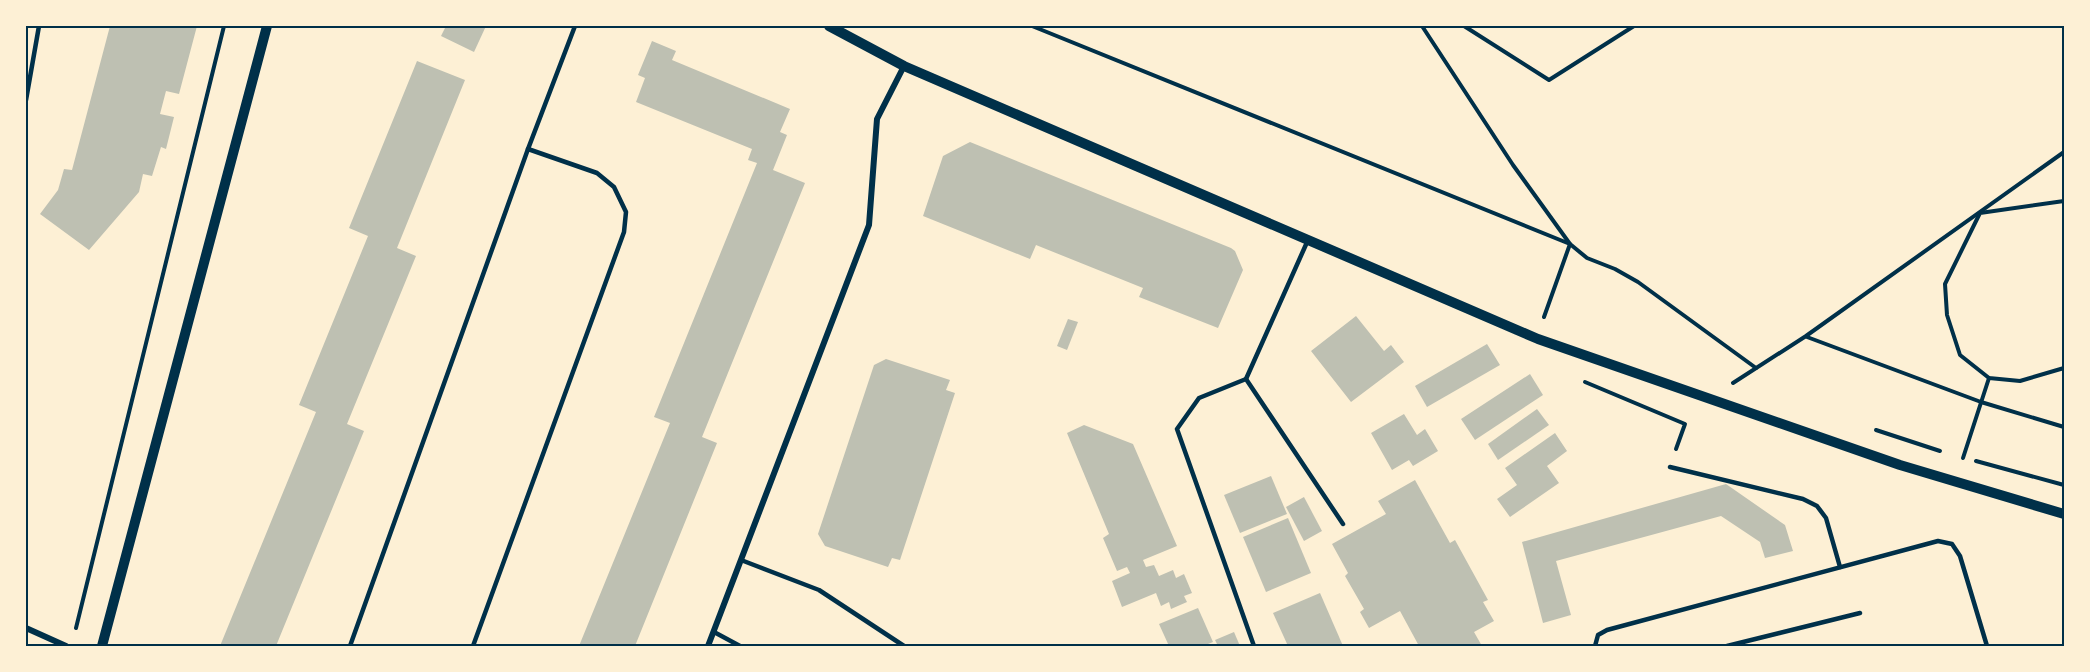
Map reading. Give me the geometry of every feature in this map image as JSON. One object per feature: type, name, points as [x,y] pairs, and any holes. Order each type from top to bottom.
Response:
[{"type":"street","points":[[102,646],[267,26]]},
{"type":"street","points":[[829,26],[904,66],[1538,339],[1900,465],[2064,514]]},
{"type":"street","points":[[708,646],[870,225],[877,119],[904,66]]},
{"type":"street","points":[[26,628],[66,646]]},
{"type":"lane","points":[[26,100],[39,26]]},
{"type":"lane","points":[[350,646],[528,149],[575,26]]},
{"type":"lane","points":[[473,646],[624,232],[626,212],[614,187],[597,173],[528,149]]},
{"type":"lane","points":[[1254,646],[1177,429],[1199,398],[1246,379],[1308,240]]},
{"type":"lane","points":[[1246,379],[1343,524]]},
{"type":"lane","points":[[1670,466],[1803,499],[1817,506],[1826,518],[1840,567]]},
{"type":"lane","points":[[1595,646],[1598,635],[1607,630],[1938,541],[1952,544],[1960,556],[1986,646]]},
{"type":"lane","points":[[741,560],[819,590],[904,646]]},
{"type":"lane","points":[[1727,646],[1860,613]]},
{"type":"lane","points":[[714,632],[740,646]]},
{"type":"path","points":[[74,635],[224,26]]},
{"type":"path","points":[[1032,26],[1570,244]]},
{"type":"path","points":[[1422,26],[1513,165],[1570,244],[1587,258],[1615,269],[1638,282],[1756,368]]},
{"type":"path","points":[[1464,26],[1549,80],[1634,26]]},
{"type":"path","points":[[1743,387],[1732,384],[1806,336],[2064,152]]},
{"type":"path","points":[[1980,213],[2064,201]]},
{"type":"path","points":[[1980,213],[1945,284],[1947,315],[1960,355],[1989,378],[2020,381],[2064,368]]},
{"type":"path","points":[[1538,339],[1570,244]]},
{"type":"path","points":[[1806,336],[1981,402],[2064,427]]},
{"type":"path","points":[[1952,455],[1964,458],[1989,378]]},
{"type":"path","points":[[1582,381],[1685,424],[1670,466]]},
{"type":"path","points":[[1875,430],[1941,451]]},
{"type":"path","points":[[1975,461],[2064,485]]},
{"type":"building","points":[[110,26],[197,26],[179,94],[166,91],[160,114],[174,117],[166,149],[161,147],[152,176],[143,174],[139,192],[89,250],[40,214],[58,190],[64,169],[72,170]]},
{"type":"building","points":[[446,26],[486,26],[474,52],[441,36]]},
{"type":"building","points":[[652,41],[676,51],[672,60],[790,109],[780,132],[787,135],[773,170],[805,183],[702,437],[717,443],[635,646],[579,646],[670,423],[654,417],[757,163],[748,160],[752,149],[636,102],[645,78],[638,75]]},
{"type":"building","points":[[417,61],[465,80],[397,248],[416,256],[347,424],[364,431],[276,646],[220,646],[316,412],[299,405],[368,236],[349,228]]},
{"type":"building","points":[[970,142],[1235,251],[1243,270],[1218,328],[1139,297],[1143,288],[1036,245],[1030,259],[923,216],[943,156]]},
{"type":"building","points":[[1356,316],[1384,351],[1391,345],[1404,362],[1351,402],[1311,351]]},
{"type":"building","points":[[1068,319],[1078,322],[1067,350],[1057,346]]},
{"type":"building","points":[[1487,344],[1500,365],[1427,407],[1415,386]]},
{"type":"building","points":[[886,359],[950,380],[946,390],[955,393],[900,560],[892,558],[888,567],[825,546],[818,534],[874,365]]},
{"type":"building","points":[[1530,374],[1543,395],[1475,440],[1461,419]]},
{"type":"building","points":[[1537,409],[1549,425],[1498,460],[1488,444]]},
{"type":"building","points":[[1404,414],[1417,435],[1425,429],[1438,451],[1413,466],[1409,460],[1392,470],[1371,433]]},
{"type":"building","points":[[1084,425],[1133,444],[1177,546],[1143,560],[1146,567],[1154,565],[1159,576],[1173,570],[1176,578],[1184,574],[1192,593],[1184,596],[1187,602],[1171,609],[1169,602],[1161,606],[1156,593],[1122,607],[1112,581],[1130,573],[1127,567],[1117,571],[1103,538],[1109,534],[1067,433]]},
{"type":"building","points":[[1555,433],[1567,451],[1547,466],[1559,483],[1510,517],[1497,499],[1517,485],[1505,468]]},
{"type":"building","points":[[1271,476],[1287,514],[1240,533],[1224,495]]},
{"type":"building","points":[[1415,480],[1450,543],[1455,540],[1488,600],[1483,602],[1494,621],[1474,632],[1482,646],[1419,646],[1400,611],[1369,628],[1360,612],[1364,609],[1345,576],[1348,573],[1332,544],[1386,514],[1378,501]]},
{"type":"building","points":[[1726,484],[1785,525],[1793,551],[1765,558],[1760,542],[1721,516],[1556,561],[1571,615],[1543,623],[1522,542]]},
{"type":"building","points":[[1304,497],[1322,531],[1304,541],[1286,507]]},
{"type":"building","points":[[1288,518],[1311,573],[1266,592],[1243,537]]},
{"type":"building","points":[[1320,593],[1343,646],[1288,646],[1273,613]]},
{"type":"building","points":[[1198,608],[1213,642],[1203,646],[1169,646],[1159,624]]},
{"type":"building","points":[[1234,632],[1240,646],[1218,646],[1215,640]]}]
